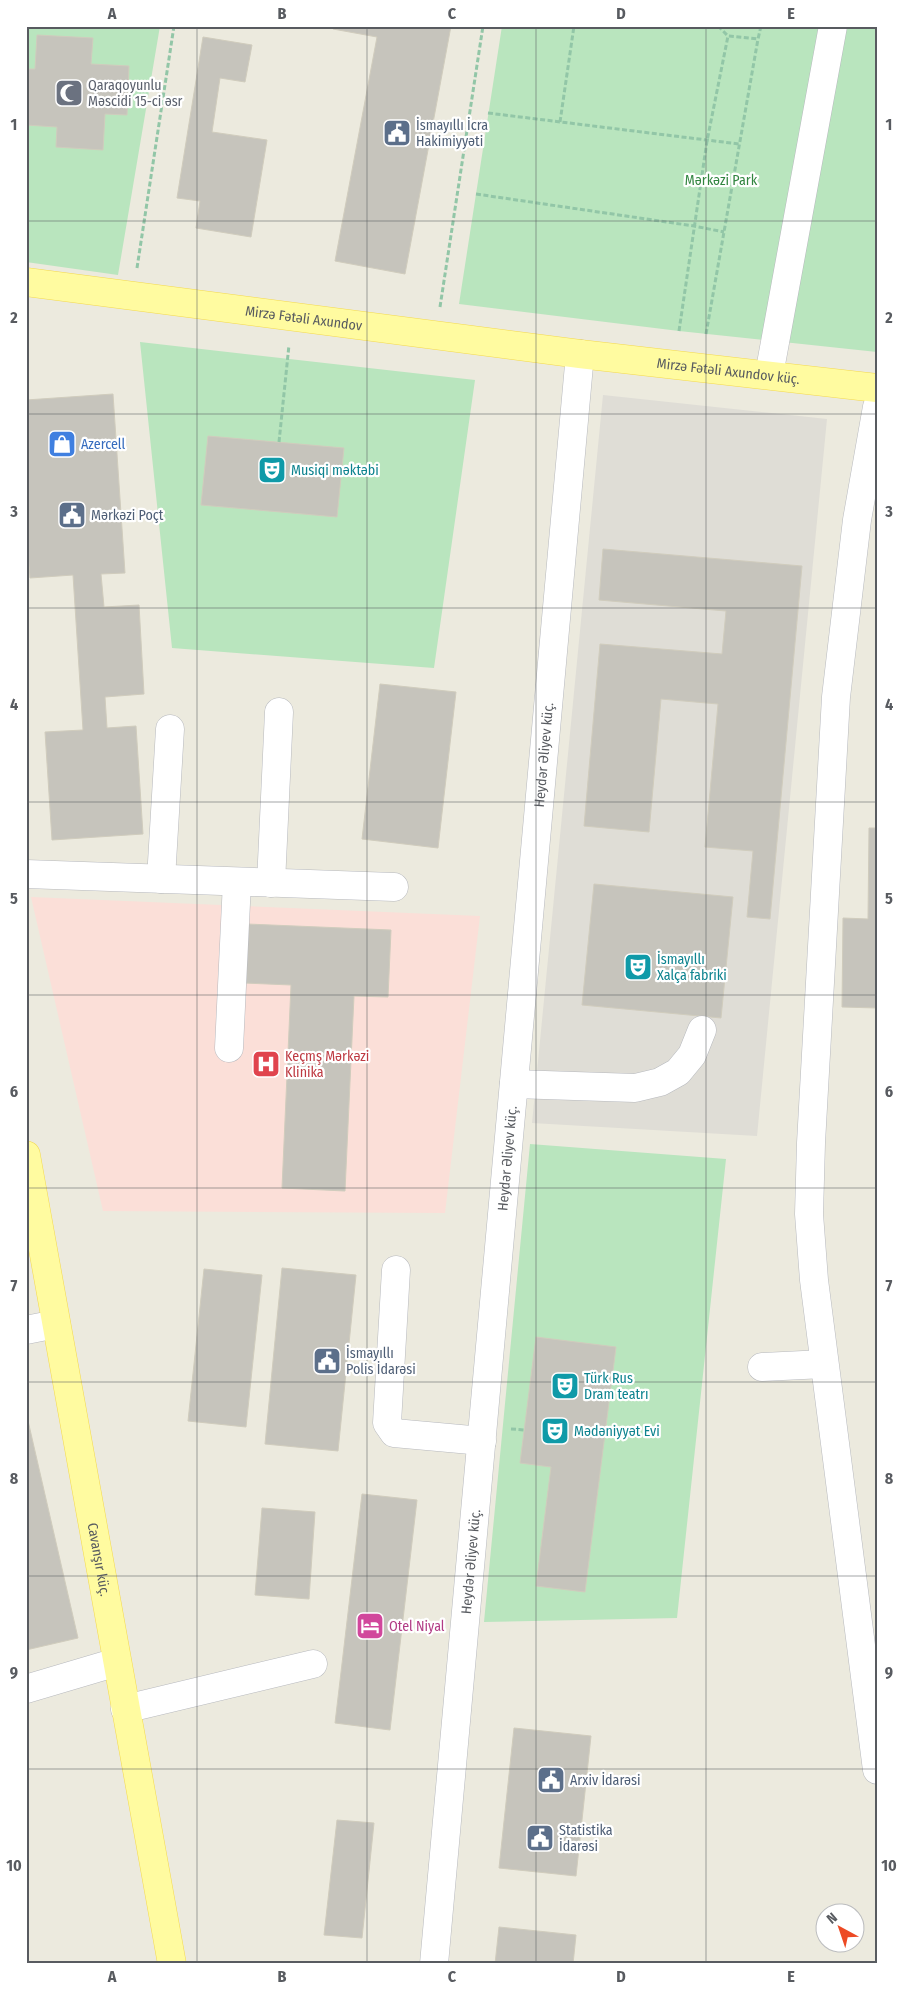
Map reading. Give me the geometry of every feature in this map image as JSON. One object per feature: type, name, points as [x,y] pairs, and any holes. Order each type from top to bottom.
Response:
[{"type":"main road","name":"Mirzə Fətəli Axundov","points":[[26,282],[580,354]]},
{"type":"main road","name":"Mirzə Fətəli Axundov küç.","points":[[580,354],[877,388]]},
{"type":"main road","name":"Cavanşır küç.","points":[[26,1155],[172,1964]]},
{"type":"street","points":[[768,375],[833,26]]},
{"type":"street","name":"Heydər Əliyev küç.","points":[[434,1964],[580,354]]},
{"type":"street","points":[[877,408],[867,527],[836,696],[811,1142],[809,1214],[814,1280],[824,1364],[877,1770]]},
{"type":"street","points":[[271,883],[279,712]]},
{"type":"street","points":[[161,879],[170,729]]},
{"type":"street","points":[[26,874],[394,887]]},
{"type":"street","points":[[229,1048],[237,882]]},
{"type":"street","points":[[514,1084],[635,1088],[660,1082],[678,1072],[692,1055],[702,1030]]},
{"type":"street","points":[[396,1270],[387,1423],[394,1433],[482,1441]]},
{"type":"street","points":[[26,1330],[56,1324]]},
{"type":"street","points":[[762,1368],[824,1364]]},
{"type":"street","points":[[26,1689],[117,1662]]},
{"type":"street","points":[[125,1709],[313,1664]]},
{"type":"path","points":[[132,296],[174,26]]},
{"type":"path","points":[[436,335],[483,26]]},
{"type":"path","points":[[560,122],[574,26]]},
{"type":"path","points":[[718,26],[728,36],[758,39]]},
{"type":"path","points":[[706,334],[761,26]]},
{"type":"path","points":[[678,331],[707,141],[728,36]]},
{"type":"path","points":[[488,113],[739,144]]},
{"type":"path","points":[[476,194],[724,232]]},
{"type":"path","points":[[279,442],[292,317]]},
{"type":"shaded area","points":[[603,395],[827,419],[757,1136],[532,1123]]},
{"type":"shaded area","name":"Keçmş Mərkəzi Klinika","points":[[31,897],[480,916],[445,1213],[103,1211]]},
{"type":"green space","points":[[26,26],[160,26],[118,275],[26,262]]},
{"type":"green space","name":"Mərkəzi Park","points":[[502,26],[877,26],[877,352],[679,331],[459,304]]},
{"type":"green space","points":[[140,342],[475,380],[434,668],[172,648]]},
{"type":"green space","points":[[530,1144],[726,1159],[677,1618],[484,1622]]},
{"type":"building","points":[[333,26],[451,26],[405,274],[335,261],[377,37],[333,29]]},
{"type":"building","points":[[37,35],[93,38],[91,64],[129,66],[127,115],[105,114],[103,150],[56,147],[57,127],[26,125],[26,69],[35,69]]},
{"type":"building","points":[[203,37],[252,45],[245,82],[220,78],[212,132],[267,140],[251,237],[196,228],[200,201],[177,198]]},
{"type":"building","points":[[113,394],[125,573],[101,574],[104,607],[139,605],[144,694],[105,697],[107,728],[136,726],[143,834],[52,840],[45,732],[83,730],[73,575],[30,578],[26,527],[26,400]]},
{"type":"building","points":[[208,436],[344,448],[337,517],[201,505]]},
{"type":"building","points":[[603,549],[802,566],[770,919],[747,917],[753,851],[705,847],[718,704],[661,699],[649,832],[584,826],[600,644],[722,654],[726,611],[599,600]]},
{"type":"building","points":[[380,684],[456,692],[438,848],[362,839]]},
{"type":"building","points":[[869,828],[877,828],[877,1008],[842,1007],[843,918],[868,919]]},
{"type":"building","points":[[594,884],[733,897],[721,1018],[582,1005]]},
{"type":"building","points":[[247,924],[391,930],[388,997],[354,996],[345,1191],[282,1188],[291,985],[244,983]]},
{"type":"building","points":[[282,1268],[356,1275],[338,1451],[265,1444]]},
{"type":"building","points":[[204,1269],[262,1275],[246,1427],[188,1421]]},
{"type":"building","points":[[536,1337],[616,1347],[585,1592],[536,1586],[551,1467],[520,1463]]},
{"type":"building","points":[[26,1412],[78,1638],[26,1650]]},
{"type":"building","points":[[362,1494],[417,1500],[390,1730],[335,1723]]},
{"type":"building","points":[[262,1508],[315,1512],[309,1599],[255,1595]]},
{"type":"building","points":[[514,1728],[591,1736],[576,1876],[499,1868]]},
{"type":"building","points":[[337,1820],[374,1823],[362,1938],[324,1935]]},
{"type":"building","points":[[499,1927],[576,1935],[573,1964],[495,1964]]},
{"type":"place","name":"Qaraqoyunlu Məscidi 15-ci əsr","points":[[69,93]]},
{"type":"place","name":"İsmayıllı İcra Hakimiyyəti","points":[[397,133]]},
{"type":"place","name":"Azercell","points":[[62,444]]},
{"type":"place","name":"Musiqi məktəbi","points":[[272,470]]},
{"type":"place","name":"Mərkəzi Poçt","points":[[72,515]]},
{"type":"place","name":"İsmayıllı Xalça fabriki","points":[[638,967]]},
{"type":"place","name":"Keçmş Mərkəzi Klinika","points":[[266,1064]]},
{"type":"place","name":"İsmayıllı Polis İdarəsi","points":[[327,1361]]},
{"type":"place","name":"Türk Rus Dram teatrı","points":[[565,1386]]},
{"type":"place","name":"Mədəniyyət Evi","points":[[555,1431]]},
{"type":"place","name":"Otel Niyal","points":[[370,1626]]},
{"type":"place","name":"Arxiv İdarəsi","points":[[551,1780]]},
{"type":"place","name":"Statistika İdarəsi","points":[[540,1838]]}]
